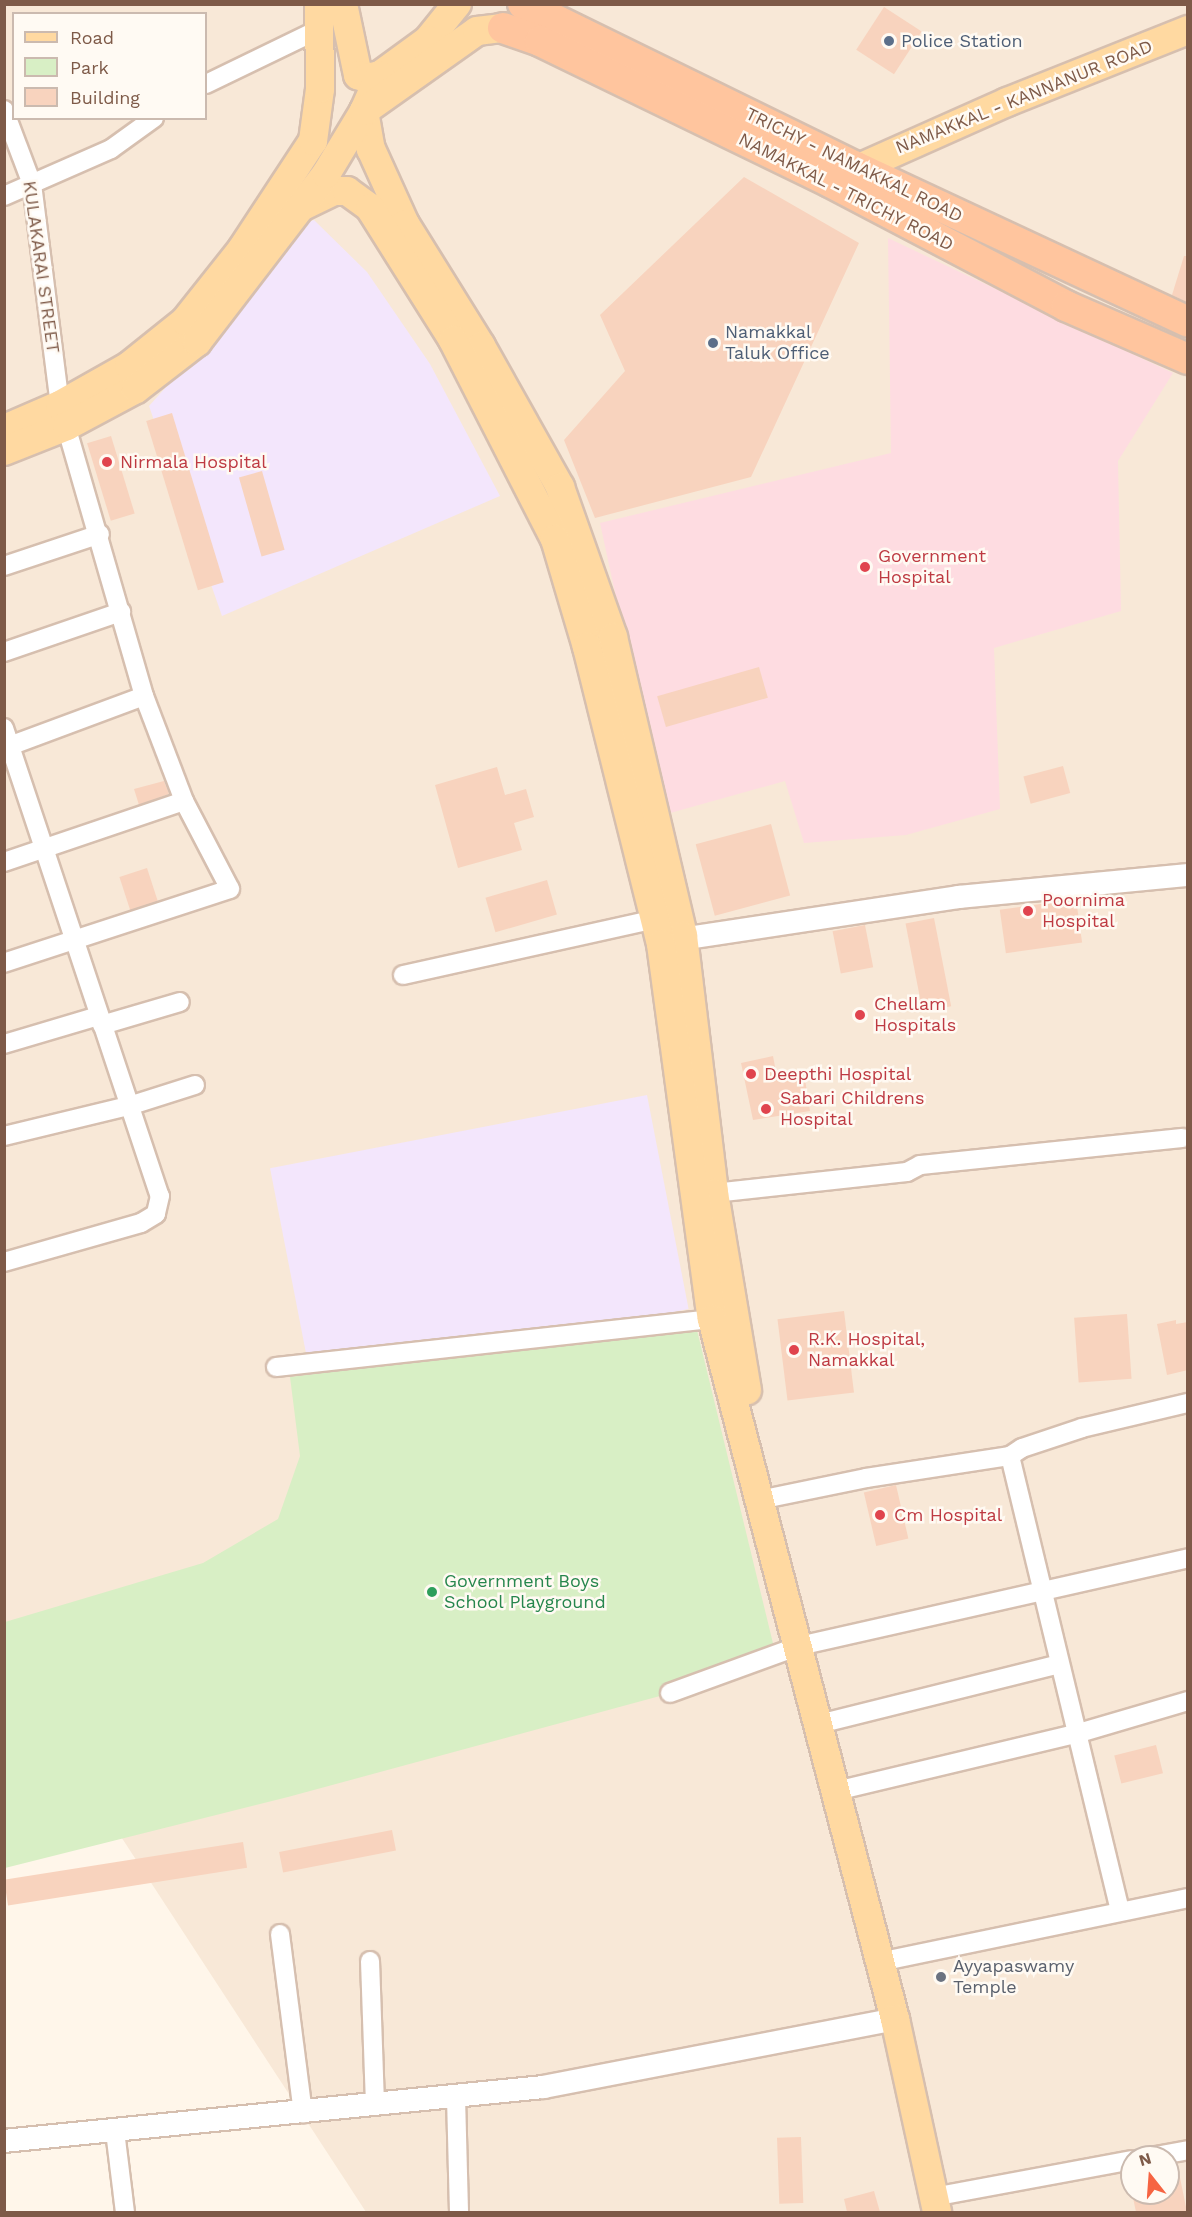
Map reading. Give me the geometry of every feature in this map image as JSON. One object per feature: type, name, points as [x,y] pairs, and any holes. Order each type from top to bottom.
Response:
[{"type":"highway","name":"TRICHY - NAMAKKAL ROAD","points":[[523,4],[856,167],[1188,322]]},
{"type":"highway","name":"NAMAKKAL - TRICHY ROAD","points":[[503,28],[540,41],[830,182],[1066,306],[1188,359]]},
{"type":"main road","points":[[343,4],[358,75],[366,78],[380,75],[428,40],[457,4]]},
{"type":"main road","points":[[4,452],[64,416],[184,321],[298,168],[313,141],[320,90],[320,17]]},
{"type":"main road","points":[[364,111],[477,31],[503,28]]},
{"type":"main road","name":"NAMAKKAL - KANNANUR ROAD","points":[[830,182],[856,167],[1188,30]]},
{"type":"main road","points":[[4,429],[64,416],[136,389],[197,342],[338,157],[364,111],[380,75]]},
{"type":"main road","points":[[364,111],[371,149],[405,224],[487,356],[560,487],[613,637],[714,1193],[765,1509]]},
{"type":"main road","points":[[299,208],[334,191],[347,191],[370,208],[453,340],[519,463],[555,538],[666,933],[712,1319],[765,1509],[895,2019],[935,2205]]},
{"type":"street","points":[[207,83],[320,17]]},
{"type":"street","name":"KULAKARAI STREET","points":[[4,110],[32,184],[64,416],[100,534],[144,696],[184,801],[230,889],[76,940]]},
{"type":"street","points":[[4,196],[111,148],[151,120]]},
{"type":"street","points":[[4,566],[100,534]]},
{"type":"street","points":[[4,652],[122,612]]},
{"type":"street","points":[[7,747],[144,696]]},
{"type":"street","points":[[4,728],[7,747],[76,940],[100,1021],[132,1105],[160,1196],[156,1214],[141,1223],[4,1262]]},
{"type":"street","points":[[4,862],[184,801]]},
{"type":"street","points":[[403,975],[666,933],[959,897],[1188,875]]},
{"type":"street","points":[[4,963],[76,940]]},
{"type":"street","points":[[4,1044],[180,1002]]},
{"type":"street","points":[[4,1136],[132,1105],[195,1085]]},
{"type":"street","points":[[714,1193],[908,1172],[920,1165],[1183,1138]]},
{"type":"street","points":[[276,1367],[712,1319]]},
{"type":"street","points":[[765,1509],[866,1478],[1010,1456],[1022,1448],[1082,1428],[1188,1403]]},
{"type":"street","points":[[1010,1456],[1046,1593],[1059,1664],[1067,1677],[1120,1911]]},
{"type":"street","points":[[670,1693],[799,1646],[1046,1593],[1188,1558]]},
{"type":"street","points":[[819,1724],[1059,1664]]},
{"type":"street","points":[[836,1791],[1079,1733],[1188,1701]]},
{"type":"street","points":[[879,1962],[1188,1898]]},
{"type":"street","points":[[280,1934],[303,2114]]},
{"type":"street","points":[[370,1961],[375,2106]]},
{"type":"street","points":[[4,2141],[303,2114],[543,2087],[895,2019]]},
{"type":"street","points":[[456,2097],[459,2212]]},
{"type":"street","points":[[115,2131],[125,2212]]},
{"type":"street","points":[[935,2205],[1120,2163]]},
{"type":"shaded area","points":[[5,5],[1187,5],[1187,2212],[366,2212],[5,1659]]},
{"type":"shaded area","points":[[314,220],[367,272],[430,364],[500,496],[222,616],[149,406],[222,325],[281,233]]},
{"type":"shaded area","name":"Government Hospital","points":[[888,238],[1173,373],[1118,461],[1121,611],[994,648],[1000,809],[906,835],[804,843],[785,781],[663,815],[600,523],[891,453]]},
{"type":"shaded area","points":[[647,1095],[689,1309],[312,1382],[270,1168]]},
{"type":"green space","name":"Government Boys School Playground","points":[[696,1326],[778,1664],[288,1797],[5,1868],[5,1622],[203,1563],[278,1519],[300,1456],[290,1377]]},
{"type":"building","name":"Police Station","points":[[884,7],[922,32],[894,74],[856,50]]},
{"type":"building","name":"Namakkal Taluk Office","points":[[744,177],[859,243],[751,477],[595,518],[564,440],[625,371],[600,315]]},
{"type":"building","points":[[1184,256],[1188,256],[1188,303],[1172,295]]},
{"type":"building","points":[[172,413],[224,582],[198,590],[146,421]]},
{"type":"building","points":[[111,436],[135,513],[111,521],[87,443]]},
{"type":"building","points":[[262,471],[285,550],[262,556],[239,478]]},
{"type":"building","points":[[759,667],[768,698],[666,727],[657,696]]},
{"type":"building","points":[[1063,766],[1070,793],[1031,804],[1023,777]]},
{"type":"building","points":[[497,767],[505,795],[526,789],[534,817],[514,823],[522,850],[458,868],[435,785]]},
{"type":"building","points":[[164,781],[169,794],[139,805],[134,789]]},
{"type":"building","points":[[771,824],[790,895],[715,916],[696,844]]},
{"type":"building","points":[[147,868],[158,901],[130,910],[119,877]]},
{"type":"building","points":[[547,880],[557,915],[495,932],[485,898]]},
{"type":"building","points":[[1076,899],[1082,943],[1006,953],[1000,910]]},
{"type":"building","points":[[934,918],[951,1006],[923,1012],[906,924]]},
{"type":"building","points":[[865,925],[873,967],[841,974],[833,931]]},
{"type":"building","points":[[773,1056],[777,1077],[804,1073],[810,1111],[753,1120],[741,1063]]},
{"type":"building","points":[[844,1311],[854,1392],[787,1401],[777,1319]]},
{"type":"building","points":[[1127,1314],[1132,1379],[1079,1383],[1074,1318]]},
{"type":"building","points":[[1176,1320],[1176,1324],[1188,1322],[1188,1370],[1167,1375],[1157,1324]]},
{"type":"building","points":[[896,1485],[908,1539],[876,1546],[864,1492]]},
{"type":"building","points":[[1156,1745],[1163,1773],[1121,1784],[1114,1755]]},
{"type":"building","points":[[392,1830],[396,1851],[283,1873],[279,1852]]},
{"type":"building","points":[[243,1842],[247,1868],[8,1906],[4,1880]]},
{"type":"building","points":[[801,2137],[803,2203],[779,2204],[777,2138]]},
{"type":"building","points":[[1180,2178],[1187,2212],[1136,2212],[1135,2205],[1180,2205]]},
{"type":"building","points":[[874,2191],[880,2212],[847,2212],[844,2199]]},
{"type":"place","name":"Police Station","points":[[889,41]]},
{"type":"place","name":"Namakkal Taluk Office","points":[[713,343]]},
{"type":"place","name":"Nirmala Hospital","points":[[107,462]]},
{"type":"place","name":"Government Hospital","points":[[865,567]]},
{"type":"place","name":"Poornima Hospital","points":[[1028,911]]},
{"type":"place","name":"Chellam Hospitals","points":[[860,1015]]},
{"type":"place","name":"Deepthi Hospital","points":[[751,1074]]},
{"type":"place","name":"Sabari Childrens Hospital","points":[[766,1109]]},
{"type":"place","name":"R.K. Hospital, Namakkal","points":[[794,1350]]},
{"type":"place","name":"Cm Hospital","points":[[880,1515]]},
{"type":"place","name":"Government Boys School Playground","points":[[432,1592]]},
{"type":"place","name":"Ayyapaswamy Temple","points":[[941,1977]]}]
